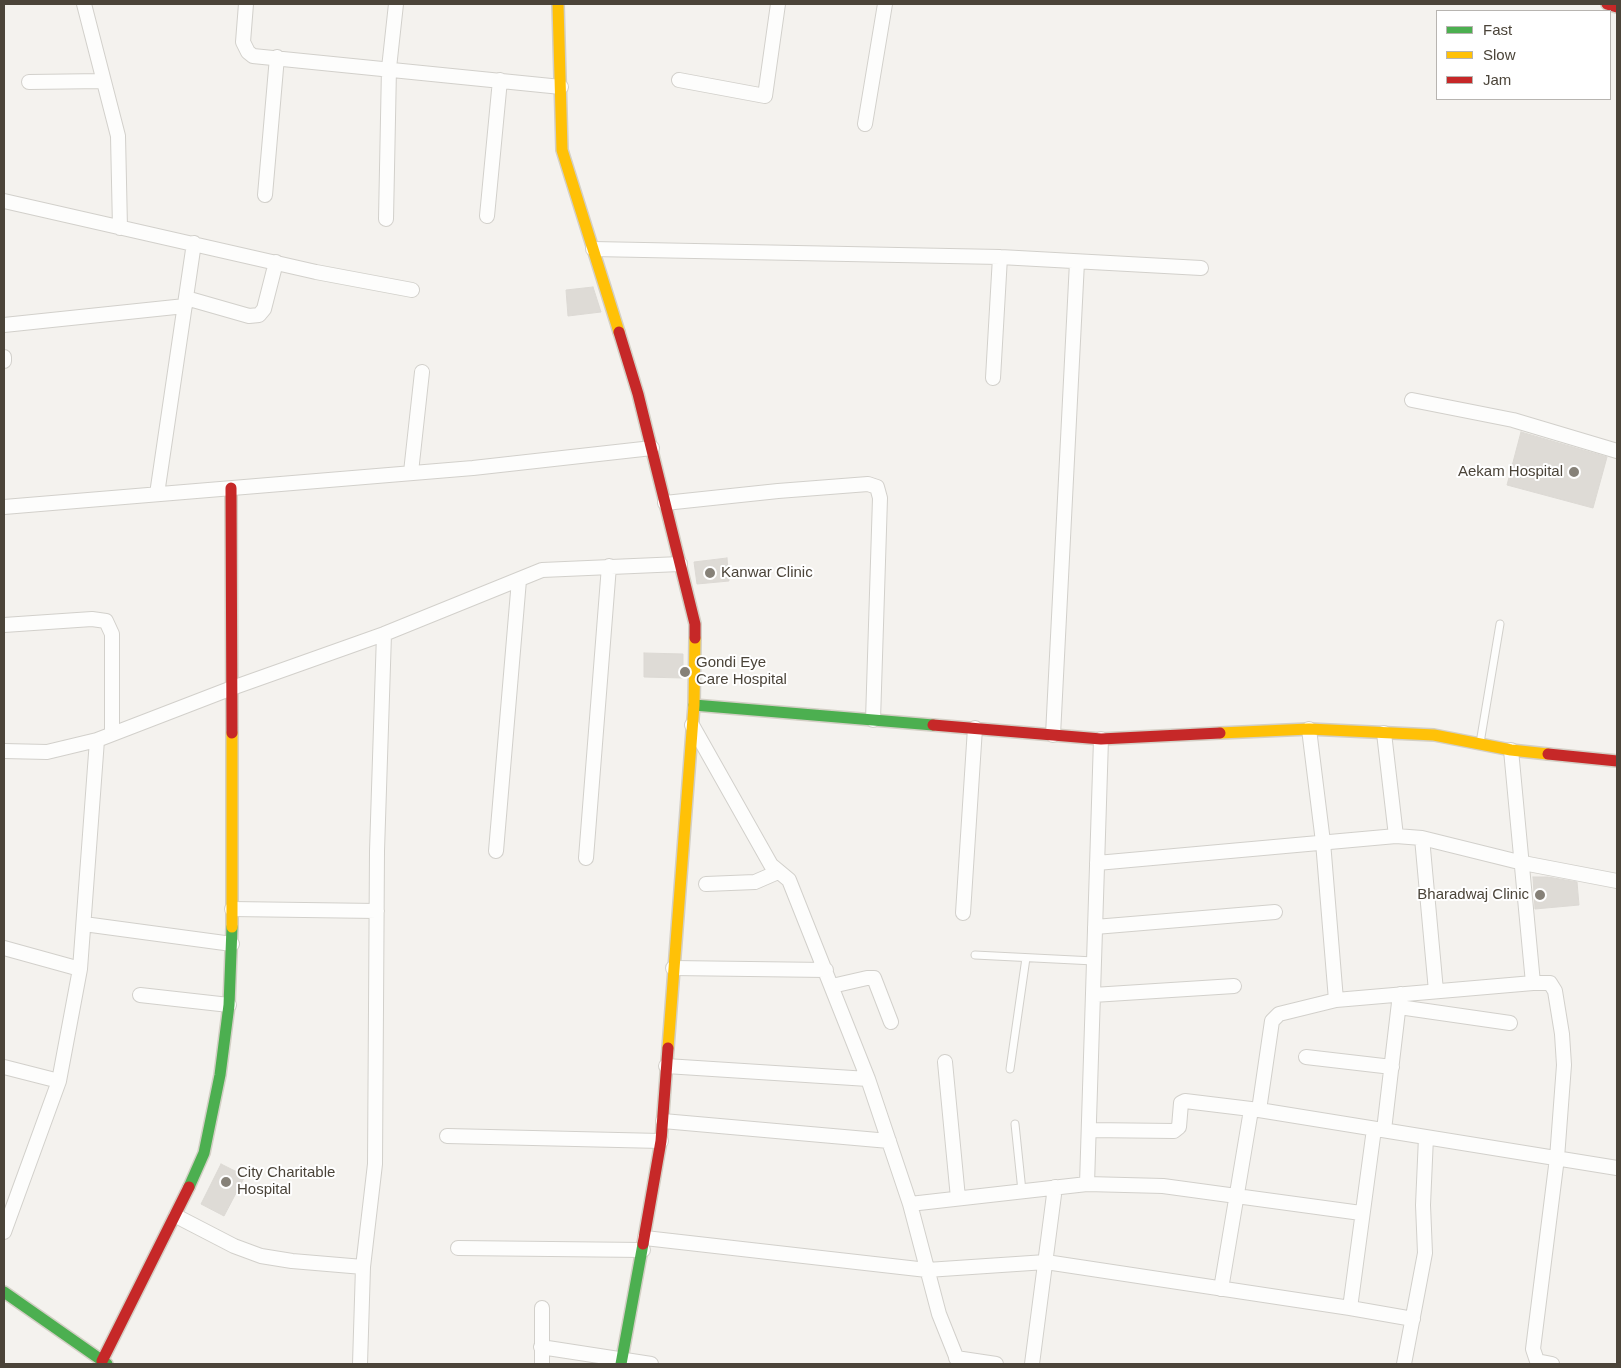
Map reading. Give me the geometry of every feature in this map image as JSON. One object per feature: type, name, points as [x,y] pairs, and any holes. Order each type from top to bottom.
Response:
[{"type":"street","points":[[84,4],[118,136],[120,228]]},
{"type":"street","points":[[246,4],[243,42],[248,52],[259,57],[277,57],[389,68],[560,87]]},
{"type":"street","points":[[386,219],[389,68],[396,4]]},
{"type":"street","points":[[558,4],[562,150],[638,394],[695,624],[694,705],[661,1141],[622,1363]]},
{"type":"street","points":[[679,80],[765,96],[778,4]]},
{"type":"street","points":[[865,124],[885,4]]},
{"type":"street","points":[[1607,4],[1617,7]]},
{"type":"street","points":[[265,195],[277,57]]},
{"type":"street","points":[[488,216],[500,80]]},
{"type":"street","points":[[29,82],[103,81]]},
{"type":"street","points":[[4,201],[120,228],[412,290]]},
{"type":"street","points":[[157,494],[194,243]]},
{"type":"street","points":[[593,249],[1000,258],[1200,268]]},
{"type":"street","points":[[993,378],[1000,258]]},
{"type":"street","points":[[4,325],[185,302],[249,316],[259,314],[264,309],[276,262]]},
{"type":"street","points":[[1053,735],[1077,262]]},
{"type":"street","points":[[4,357],[4,362]]},
{"type":"street","points":[[411,472],[422,372]]},
{"type":"street","points":[[1412,400],[1512,420],[1617,451]]},
{"type":"street","points":[[4,507],[473,468],[652,448]]},
{"type":"street","points":[[665,504],[778,491],[868,484],[877,487],[880,498],[872,720]]},
{"type":"street","points":[[4,1292],[104,1363],[176,1216],[204,1154],[220,1075],[229,1005],[232,944],[231,488]]},
{"type":"street","points":[[4,750],[47,752],[97,740],[112,732],[384,634],[548,569],[680,564]]},
{"type":"street","points":[[586,858],[609,566]]},
{"type":"street","points":[[496,851],[519,580]]},
{"type":"street","points":[[4,625],[92,619],[106,621],[112,634],[112,732]]},
{"type":"street","points":[[360,1364],[363,1267],[375,1164],[377,911],[384,634]]},
{"type":"street","points":[[694,705],[1102,739],[1309,729],[1434,735],[1511,750],[1617,761]]},
{"type":"street","points":[[692,725],[766,857],[778,872],[789,880],[868,1079],[910,1204],[939,1314],[958,1361],[996,1364]]},
{"type":"street","points":[[963,913],[975,728]]},
{"type":"street","points":[[1309,729],[1323,842],[1336,1000]]},
{"type":"street","points":[[1384,733],[1396,836]]},
{"type":"street","points":[[1086,1184],[1102,739]]},
{"type":"street","points":[[4,1232],[59,1081],[80,969],[97,740]]},
{"type":"street","points":[[1511,750],[1533,983]]},
{"type":"street","points":[[1097,863],[1396,836],[1422,838],[1523,863],[1617,881]]},
{"type":"street","points":[[1422,838],[1436,991]]},
{"type":"street","points":[[706,884],[755,882],[778,872]]},
{"type":"street","points":[[232,909],[377,911]]},
{"type":"street","points":[[1095,927],[1275,912]]},
{"type":"street","points":[[84,924],[232,944]]},
{"type":"street","points":[[4,948],[80,969]]},
{"type":"street","points":[[674,968],[826,970]]},
{"type":"street","points":[[832,986],[874,978],[891,1022]]},
{"type":"street","points":[[1399,1001],[1436,991],[1533,983],[1550,983],[1553,986],[1562,1034],[1564,1065],[1557,1158],[1533,1349],[1537,1361],[1552,1364]]},
{"type":"street","points":[[1093,995],[1234,986]]},
{"type":"street","points":[[140,995],[229,1005]]},
{"type":"street","points":[[1221,1289],[1237,1196],[1271,1027],[1275,1016],[1336,1000],[1399,1001],[1510,1023]]},
{"type":"street","points":[[1350,1308],[1361,1213],[1392,1067],[1399,1001]]},
{"type":"street","points":[[1306,1057],[1392,1067]]},
{"type":"street","points":[[945,1062],[958,1198]]},
{"type":"street","points":[[666,1066],[868,1079]]},
{"type":"street","points":[[4,1067],[59,1081]]},
{"type":"street","points":[[1088,1130],[1174,1131],[1179,1127],[1180,1106],[1185,1100],[1617,1168]]},
{"type":"street","points":[[662,1120],[889,1141]]},
{"type":"street","points":[[447,1136],[661,1141]]},
{"type":"street","points":[[1404,1364],[1425,1253],[1424,1191],[1426,1137]]},
{"type":"street","points":[[910,1204],[1086,1184],[1163,1186],[1361,1213]]},
{"type":"street","points":[[1032,1364],[1055,1187]]},
{"type":"street","points":[[176,1216],[234,1246],[261,1256],[292,1261],[363,1267]]},
{"type":"street","points":[[458,1248],[644,1244],[927,1270],[1046,1262],[1412,1319]]},
{"type":"street","points":[[542,1308],[542,1364]]},
{"type":"street","points":[[541,1347],[622,1363],[651,1364]]},
{"type":"lane","points":[[1480,744],[1500,624]]},
{"type":"lane","points":[[975,956],[1094,962]]},
{"type":"lane","points":[[1010,1069],[1026,958]]},
{"type":"lane","points":[[1015,1124],[1022,1191]]},
{"type":"building","points":[[593,287],[601,312],[568,316],[566,290]]},
{"type":"building","points":[[1521,432],[1607,457],[1593,508],[1507,485]]},
{"type":"building","points":[[727,558],[729,581],[697,584],[694,562]]},
{"type":"building","points":[[644,653],[683,654],[683,678],[644,677]]},
{"type":"building","points":[[1533,877],[1548,877],[1577,882],[1579,905],[1535,909]]},
{"type":"building","points":[[221,1164],[245,1176],[224,1216],[201,1204]]},
{"type":"traffic: fast","points":[[694,705],[933,725]]},
{"type":"traffic: fast","points":[[189,1187],[204,1153],[220,1075],[229,1005],[232,927]]},
{"type":"traffic: fast","points":[[621,1364],[643,1244]]},
{"type":"traffic: fast","points":[[4,1292],[107,1364]]},
{"type":"traffic: slow","points":[[558,4],[562,150],[619,332]]},
{"type":"traffic: slow","points":[[668,1048],[694,705],[695,638]]},
{"type":"traffic: slow","points":[[1220,733],[1309,729],[1434,735],[1511,750],[1548,754]]},
{"type":"traffic: slow","points":[[232,733],[232,927]]},
{"type":"traffic: jam","points":[[1607,4],[1617,7]]},
{"type":"traffic: jam","points":[[619,332],[638,394],[695,624],[695,638]]},
{"type":"traffic: jam","points":[[231,488],[232,733]]},
{"type":"traffic: jam","points":[[933,725],[1101,739],[1220,733]]},
{"type":"traffic: jam","points":[[1548,754],[1617,761]]},
{"type":"traffic: jam","points":[[643,1244],[661,1141],[668,1048]]},
{"type":"traffic: jam","points":[[102,1361],[189,1187]]},
{"type":"place","name":"Aekam Hospital","points":[[1574,472]]},
{"type":"place","name":"Kanwar Clinic","points":[[710,573]]},
{"type":"place","name":"Gondi Eye Care Hospital","points":[[685,672]]},
{"type":"place","name":"Bharadwaj Clinic","points":[[1540,895]]},
{"type":"place","name":"City Charitable Hospital","points":[[226,1182]]}]
